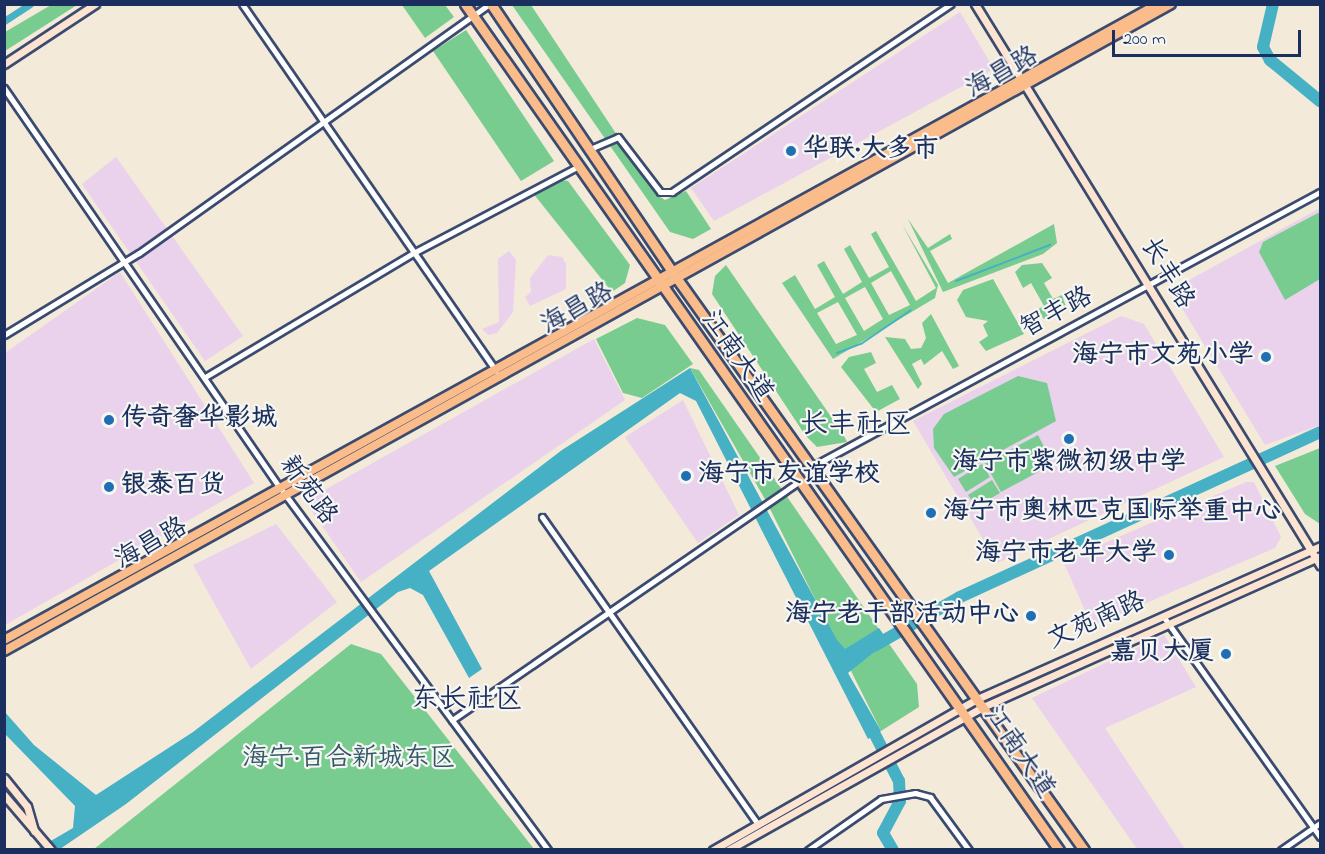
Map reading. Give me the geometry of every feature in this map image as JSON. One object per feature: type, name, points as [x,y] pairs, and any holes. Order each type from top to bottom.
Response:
[{"type":"highway","name":"江南大道","points":[[465,4],[660,284],[965,712],[1059,849]]},
{"type":"highway","name":"江南大道","points":[[490,4],[676,276],[1084,849]]},
{"type":"main road","points":[[4,64],[95,4]]},
{"type":"main road","name":"长丰路","points":[[975,4],[1269,483],[1318,557],[1320,565]]},
{"type":"main road","name":"海昌路","points":[[4,651],[283,492],[676,276],[1158,4]]},
{"type":"main road","name":"海昌路","points":[[1023,82],[1171,4]]},
{"type":"main road","name":"海昌路","points":[[4,640],[283,492]]},
{"type":"main road","name":"文苑南路","points":[[728,849],[900,752],[980,703],[1163,616],[1320,546]]},
{"type":"main road","name":"文苑南路","points":[[980,703],[1169,624],[1318,557]]},
{"type":"main road","name":"文苑南路","points":[[756,821],[868,758],[965,712]]},
{"type":"main road","points":[[4,778],[27,806],[34,831]]},
{"type":"main road","points":[[4,795],[51,849]]},
{"type":"main road","points":[[713,849],[756,821]]},
{"type":"street","points":[[242,4],[498,373]]},
{"type":"street","points":[[4,335],[123,260],[324,122],[490,4]]},
{"type":"street","points":[[590,149],[618,137],[660,192],[672,192],[951,4]]},
{"type":"street","name":"新苑路","points":[[4,88],[283,492],[548,849]]},
{"type":"street","points":[[205,377],[415,252],[580,166]]},
{"type":"street","name":"智丰路","points":[[811,467],[1150,287],[1320,192]]},
{"type":"street","points":[[452,720],[800,481]]},
{"type":"street","points":[[542,517],[756,821]]},
{"type":"street","points":[[1163,616],[1320,837]]},
{"type":"street","points":[[808,849],[887,798],[914,794],[930,797],[969,849]]},
{"type":"street","points":[[1281,849],[1320,823]]},
{"type":"shaded area","points":[[960,12],[994,69],[714,221],[691,188]]},
{"type":"shaded area","points":[[116,157],[243,336],[205,361],[82,184]]},
{"type":"shaded area","name":"海宁市文苑小学","points":[[1320,208],[1320,425],[1265,445],[1171,290]]},
{"type":"shaded area","points":[[509,251],[516,260],[513,312],[497,333],[488,335],[482,329],[499,322],[498,259]]},
{"type":"shaded area","points":[[548,255],[562,257],[566,264],[566,289],[530,306],[525,297],[531,292],[530,278]]},
{"type":"shaded area","points":[[120,272],[254,483],[5,625],[5,353]]},
{"type":"shaded area","name":"海宁市紫微初级中学","points":[[1121,316],[1144,324],[1224,457],[997,563],[913,421]]},
{"type":"shaded area","points":[[594,339],[625,400],[361,582],[305,501]]},
{"type":"shaded area","name":"海宁市友谊学校","points":[[683,400],[739,515],[698,543],[625,437]]},
{"type":"shaded area","name":"海宁市老年大学","points":[[1246,482],[1254,482],[1281,537],[1275,548],[1092,626],[1063,561]]},
{"type":"shaded area","points":[[276,524],[337,602],[251,669],[193,565]]},
{"type":"shaded area","points":[[1164,635],[1196,687],[1105,728],[1185,849],[1137,849],[1032,698]]},
{"type":"green space","points":[[51,5],[77,5],[5,51],[5,32]]},
{"type":"green space","points":[[402,5],[445,5],[454,17],[425,38]]},
{"type":"green space","points":[[512,5],[531,5],[656,194],[665,200],[686,191],[711,229],[693,239],[670,232]]},
{"type":"green space","points":[[466,30],[554,161],[521,181],[433,51]]},
{"type":"green space","points":[[556,179],[568,181],[630,265],[625,283],[612,292],[532,192]]},
{"type":"green space","points":[[1320,212],[1320,279],[1285,300],[1259,252],[1263,242]]},
{"type":"green space","points":[[908,219],[928,248],[950,234],[952,239],[930,251],[948,283],[1054,224],[1057,243],[1043,254],[943,292]]},
{"type":"green space","points":[[902,224],[938,285],[935,298],[833,359],[782,283],[795,275],[815,309],[835,297],[817,265],[824,261],[843,294],[862,282],[844,249],[850,245],[869,278],[889,267],[871,234],[876,231],[916,301],[936,288]],"holes":[[[891,271],[910,305],[889,315],[871,283]],[[865,287],[883,319],[864,331],[845,298]],[[838,302],[857,335],[836,344],[817,313]]]},
{"type":"green space","points":[[1042,263],[1052,278],[1044,283],[1053,299],[1062,295],[1066,307],[1044,319],[1036,310],[1044,306],[1031,283],[1023,288],[1015,272],[1022,265]]},
{"type":"green space","points":[[726,265],[847,442],[817,447],[805,435],[712,294],[715,276]]},
{"type":"green space","points":[[993,279],[1024,334],[986,351],[979,342],[988,336],[983,325],[988,321],[966,317],[957,300],[963,290]]},
{"type":"green space","points":[[931,314],[959,366],[953,369],[942,351],[924,365],[921,359],[912,364],[922,384],[918,389],[885,337],[905,339],[911,349],[921,348],[926,338],[922,323]]},
{"type":"green space","points":[[637,318],[665,325],[693,364],[642,398],[623,393],[596,339]]},
{"type":"green space","points":[[871,352],[876,363],[864,369],[877,392],[892,385],[900,399],[876,412],[841,367],[849,357]]},
{"type":"green space","points":[[690,368],[699,370],[917,684],[919,707],[881,731],[766,501]]},
{"type":"green space","points":[[1018,376],[1047,383],[1056,421],[954,477],[934,448],[933,429],[944,414]]},
{"type":"green space","points":[[1038,435],[1053,464],[1001,492],[985,463]]},
{"type":"green space","points":[[1320,448],[1320,524],[1305,514],[1275,466]]},
{"type":"green space","points":[[982,464],[990,477],[966,492],[958,479]]},
{"type":"green space","points":[[992,480],[1000,493],[976,507],[968,495]]},
{"type":"green space","name":"海宁·百合新城东区","points":[[351,644],[381,654],[534,849],[94,849]]},
{"type":"water","points":[[690,368],[837,640],[845,649],[879,628],[888,641],[848,673],[881,731],[868,739],[696,401],[680,393],[429,571],[482,669],[469,678],[423,595],[410,588],[398,592],[126,804],[60,849],[37,849],[73,828],[75,806],[5,734],[4,711],[34,745],[96,795],[193,732],[562,450]]},
{"type":"waterway","points":[[4,21],[30,4]]},
{"type":"waterway","points":[[1273,4],[1263,47],[1270,60],[1320,101]]},
{"type":"waterway","points":[[956,281],[1050,245]]},
{"type":"waterway","points":[[837,353],[861,344],[911,310]]},
{"type":"waterway","points":[[874,646],[960,597],[1320,432]]},
{"type":"waterway","points":[[869,723],[899,781],[900,801],[883,833],[893,850]]},
{"type":"place","name":"华联·大多市","points":[[791,151]]},
{"type":"place","name":"海宁市文苑小学","points":[[1266,357]]},
{"type":"place","name":"传奇奢华影城","points":[[109,420]]},
{"type":"place","name":"海宁市紫微初级中学","points":[[1069,439]]},
{"type":"place","name":"海宁市友谊学校","points":[[686,476]]},
{"type":"place","name":"银泰百货","points":[[109,487]]},
{"type":"place","name":"海宁市奥林匹克国际举重中心","points":[[931,513]]},
{"type":"place","name":"海宁市老年大学","points":[[1169,555]]},
{"type":"place","name":"海宁老干部活动中心","points":[[1031,616]]},
{"type":"place","name":"嘉贝大厦","points":[[1226,654]]},
{"type":"district","name":"长丰社区","points":[[856,426]]},
{"type":"district","name":"东长社区","points":[[467,701]]}]
